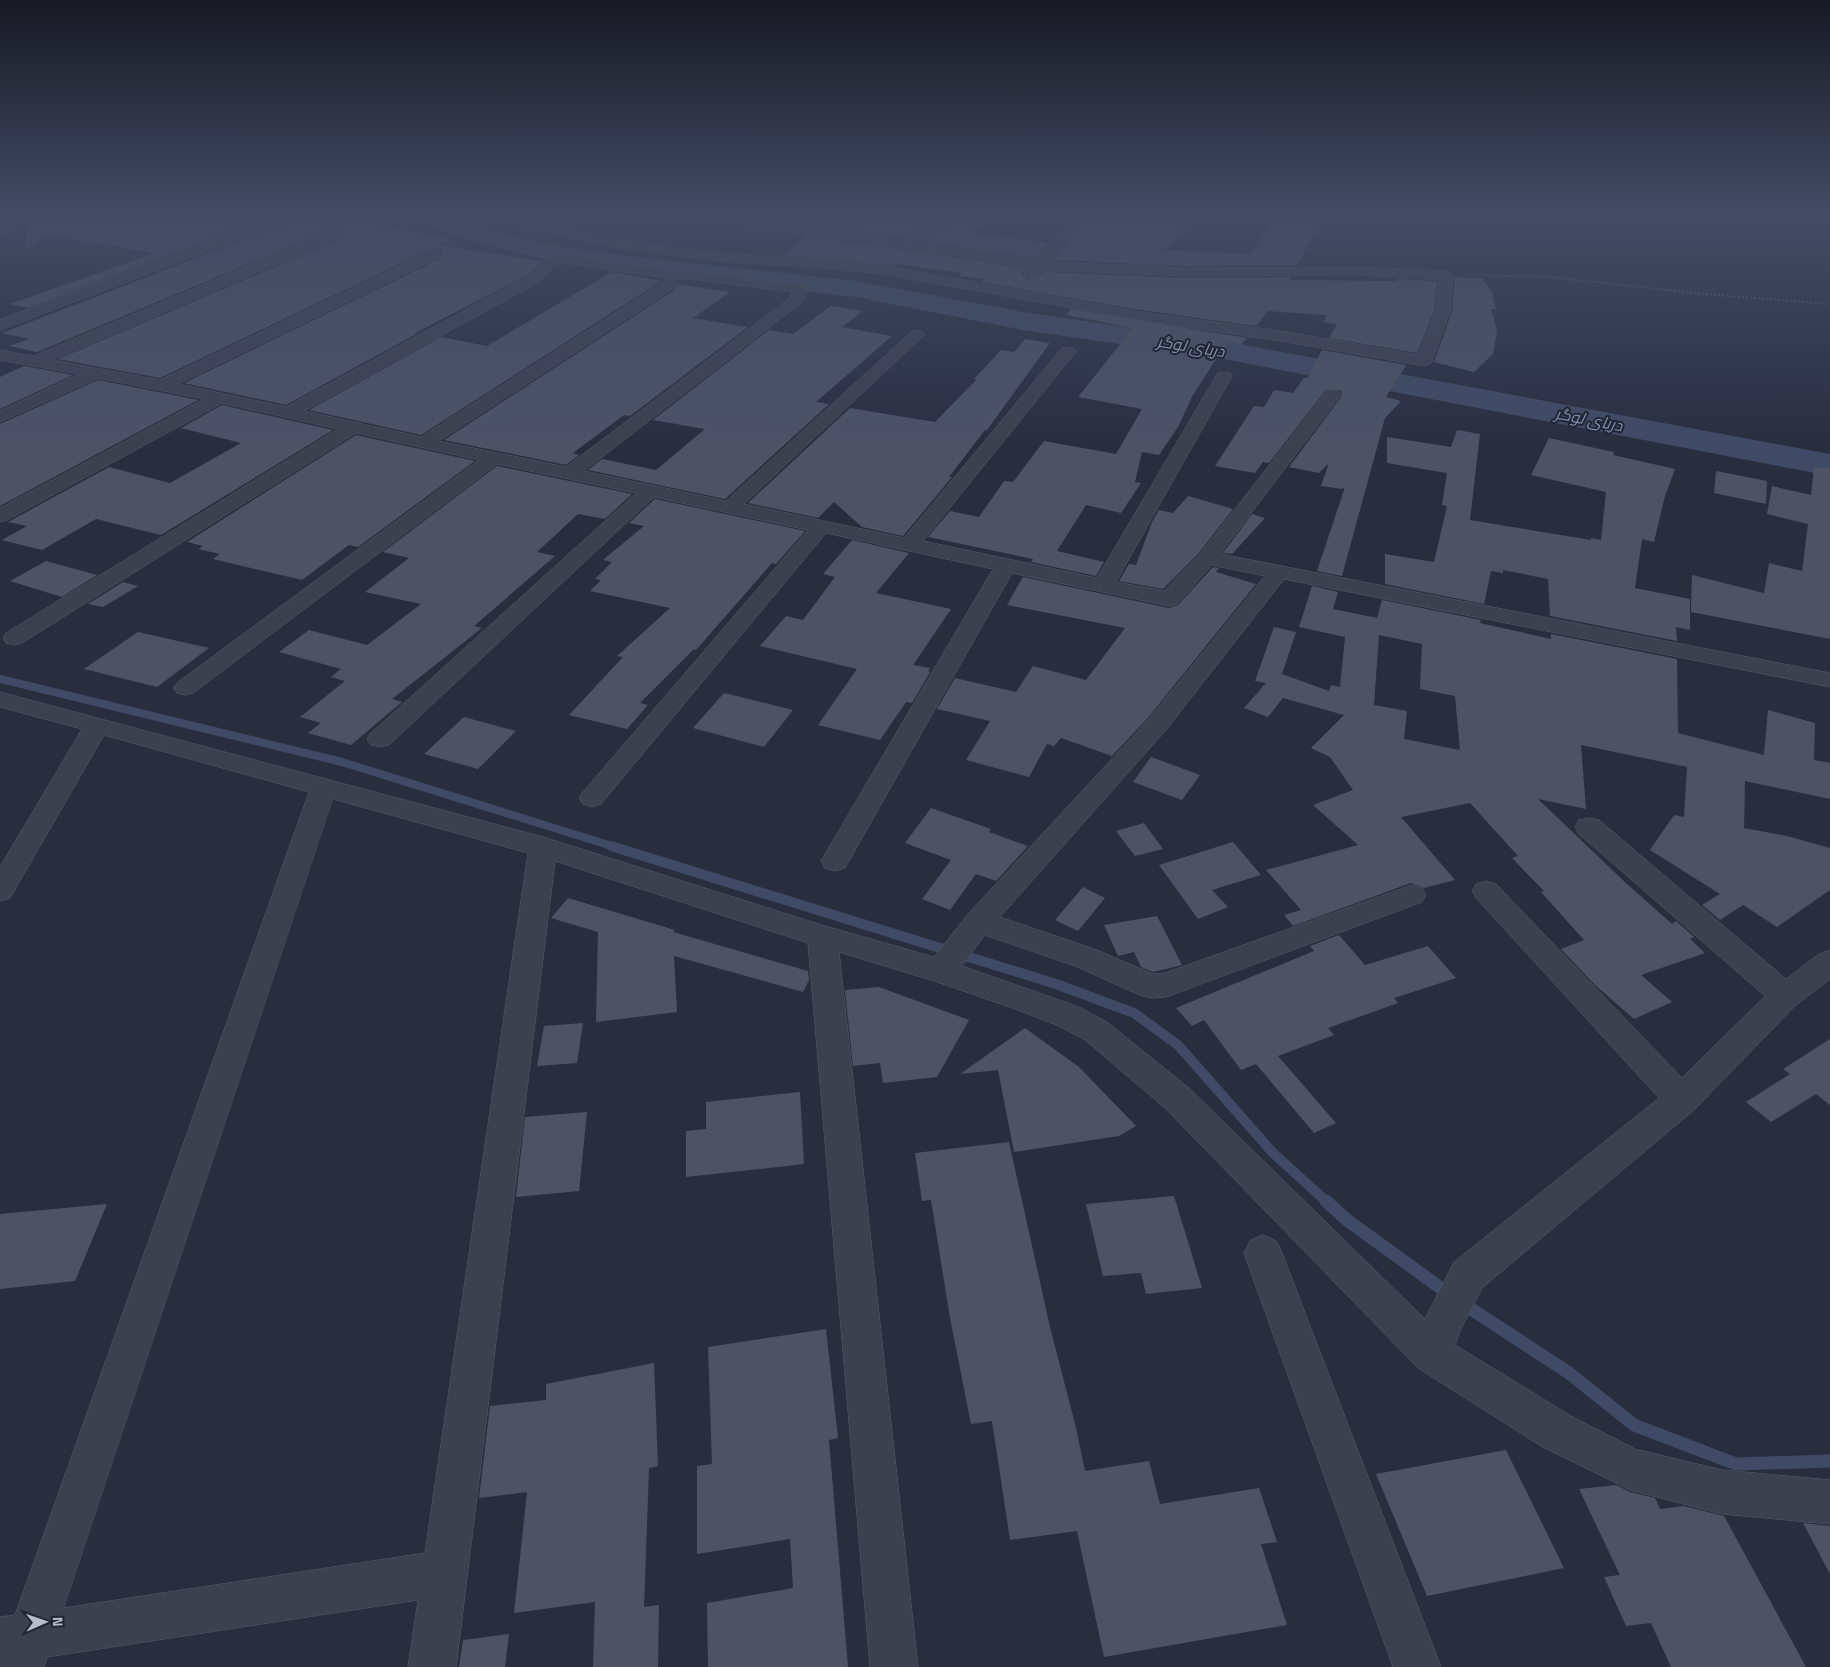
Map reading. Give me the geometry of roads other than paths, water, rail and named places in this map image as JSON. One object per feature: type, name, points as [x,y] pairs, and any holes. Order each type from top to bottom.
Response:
[{"type":"street","points":[[0,326],[95,290]]},
{"type":"street","points":[[33,362],[204,290]]},
{"type":"street","points":[[162,385],[360,290]]},
{"type":"street","points":[[290,412],[514,290]]},
{"type":"street","points":[[423,442],[661,290]]},
{"type":"street","points":[[569,474],[796,300],[801,290]]},
{"type":"street","points":[[991,290],[1134,315],[1424,361],[1443,311],[1445,290]]},
{"type":"street","points":[[1008,293],[1012,290]]},
{"type":"street","points":[[1307,341],[1317,325]]},
{"type":"street","points":[[729,508],[917,334]]},
{"type":"street","points":[[909,545],[1068,351]]},
{"type":"street","points":[[0,355],[221,397],[494,458],[1170,600],[1207,558],[1333,394]]},
{"type":"street","points":[[0,417],[95,373]]},
{"type":"street","points":[[1103,586],[1224,376]]},
{"type":"street","points":[[0,516],[221,397]]},
{"type":"street","points":[[14,638],[354,427]]},
{"type":"street","points":[[185,688],[494,458]]},
{"type":"street","points":[[380,739],[650,491]]},
{"type":"street","points":[[592,798],[821,527]]},
{"type":"street","points":[[1207,558],[1830,680]]},
{"type":"street","points":[[835,861],[1006,566]]},
{"type":"street","points":[[946,964],[978,922],[1157,725],[1278,572]]},
{"type":"street","points":[[0,699],[543,847],[822,936],[946,964],[1018,997],[1068,1016],[1096,1031],[1177,1098],[1437,1340],[1556,1431],[1630,1469],[1722,1492],[1830,1502]]},
{"type":"street","points":[[0,892],[97,726]]},
{"type":"street","points":[[324,787],[17,1648],[445,1573]]},
{"type":"street","points":[[1589,827],[1786,996]]},
{"type":"street","points":[[432,1667],[543,847]]},
{"type":"street","points":[[1486,891],[1682,1100]]},
{"type":"street","points":[[978,922],[1017,932],[1151,986],[1166,985],[1412,895]]},
{"type":"street","points":[[822,936],[894,1667]]},
{"type":"street","points":[[1437,1340],[1468,1275],[1682,1100],[1786,996],[1830,962]]},
{"type":"street","points":[[1263,1253],[1417,1667]]},
{"type":"waterway","name":"دریای لوگر","points":[[860,290],[1023,321],[1229,351],[1830,465]]},
{"type":"waterway","points":[[0,679],[342,762],[615,847]]},
{"type":"waterway","points":[[611,846],[1056,984],[1134,1013],[1178,1045],[1273,1153],[1327,1202]]},
{"type":"waterway","points":[[1326,1201],[1347,1220],[1449,1294]]},
{"type":"waterway","points":[[1462,1303],[1569,1373],[1634,1425],[1736,1464],[1830,1461]]}]
